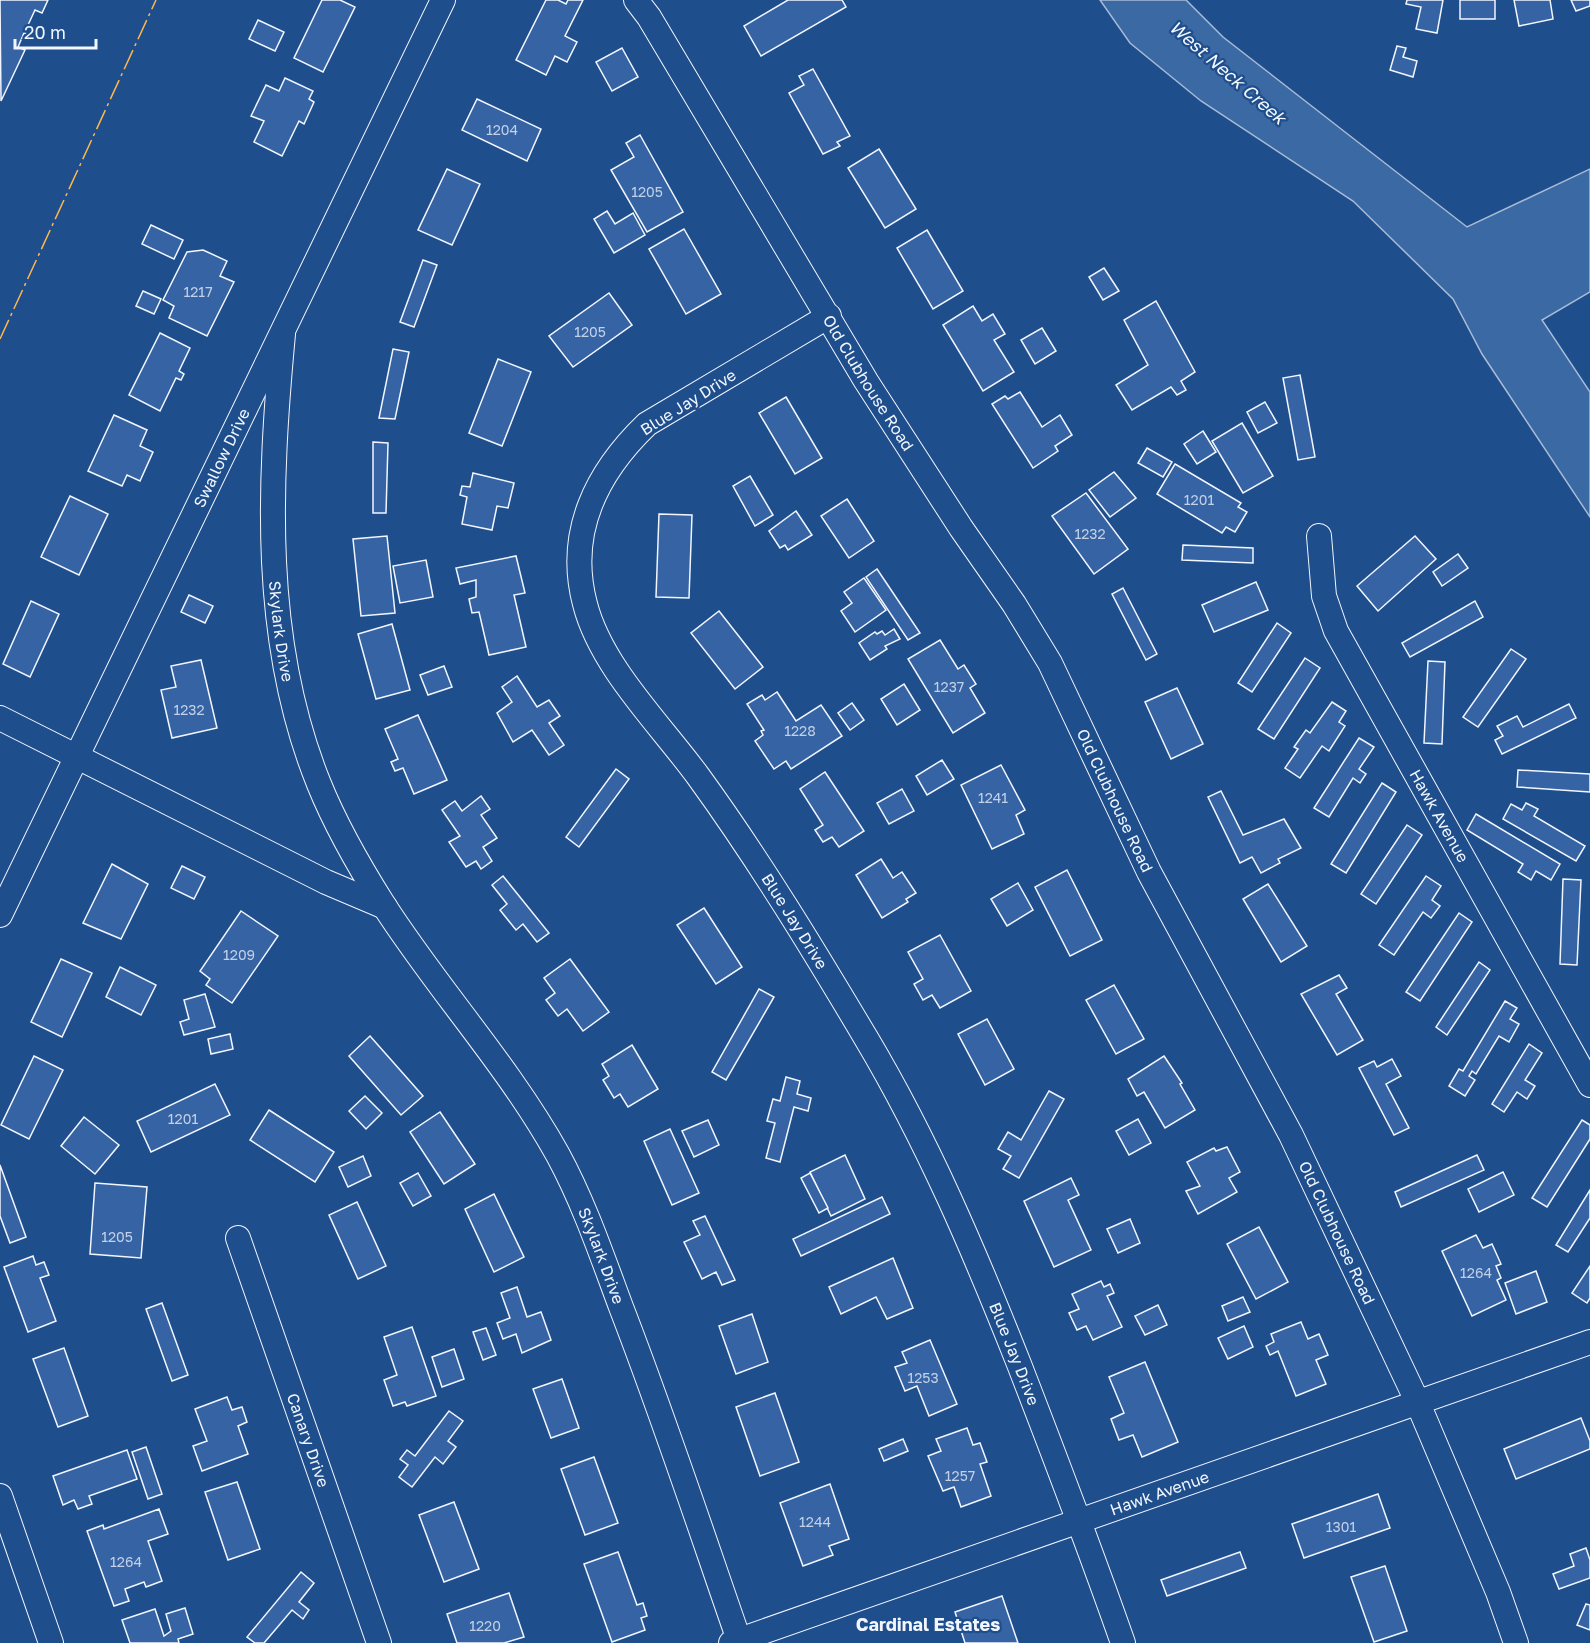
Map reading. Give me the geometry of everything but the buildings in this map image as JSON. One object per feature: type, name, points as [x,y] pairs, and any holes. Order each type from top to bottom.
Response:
[{"type":"street","name":"Swallow Drive","points":[[0,915],[444,0]]},
{"type":"street","name":"Old Clubhouse Road","points":[[636,0],[649,17],[866,381],[961,528],[1014,604],[1050,663],[1149,872],[1291,1135],[1417,1401],[1498,1592],[1516,1643]]},
{"type":"street","name":"Blue Jay Drive","points":[[829,316],[647,424],[622,447],[603,475],[589,505],[581,538],[580,579],[585,605],[597,638],[615,667],[698,776],[778,891],[900,1098],[972,1246],[1080,1520],[1123,1643]]},
{"type":"street","name":"Skylark Drive","points":[[283,334],[274,435],[272,527],[278,619],[284,663],[298,724],[319,784],[351,853],[385,908],[524,1096],[560,1158],[584,1209],[634,1341],[737,1642]]},
{"type":"street","name":"Hawk Avenue","points":[[1318,536],[1324,596],[1336,631],[1590,1085]]},
{"type":"street","name":"Skylark Drive","points":[[0,718],[326,882],[385,908]]},
{"type":"street","name":"Canary Drive","points":[[238,1238],[379,1643]]},
{"type":"street","name":"Hawk Avenue","points":[[737,1642],[1590,1342]]},
{"type":"street","points":[[0,1496],[51,1643]]},
{"type":"water","name":"West Neck Creek","points":[[1100,0],[1186,0],[1223,37],[1467,227],[1590,169],[1590,292],[1542,320],[1590,392],[1590,517],[1482,354],[1453,299],[1353,201],[1201,101],[1130,43]]},
{"type":"power","points":[[0,339],[156,0]]},
{"type":"district","name":"Cardinal Estates","points":[[928,1624]]}]
